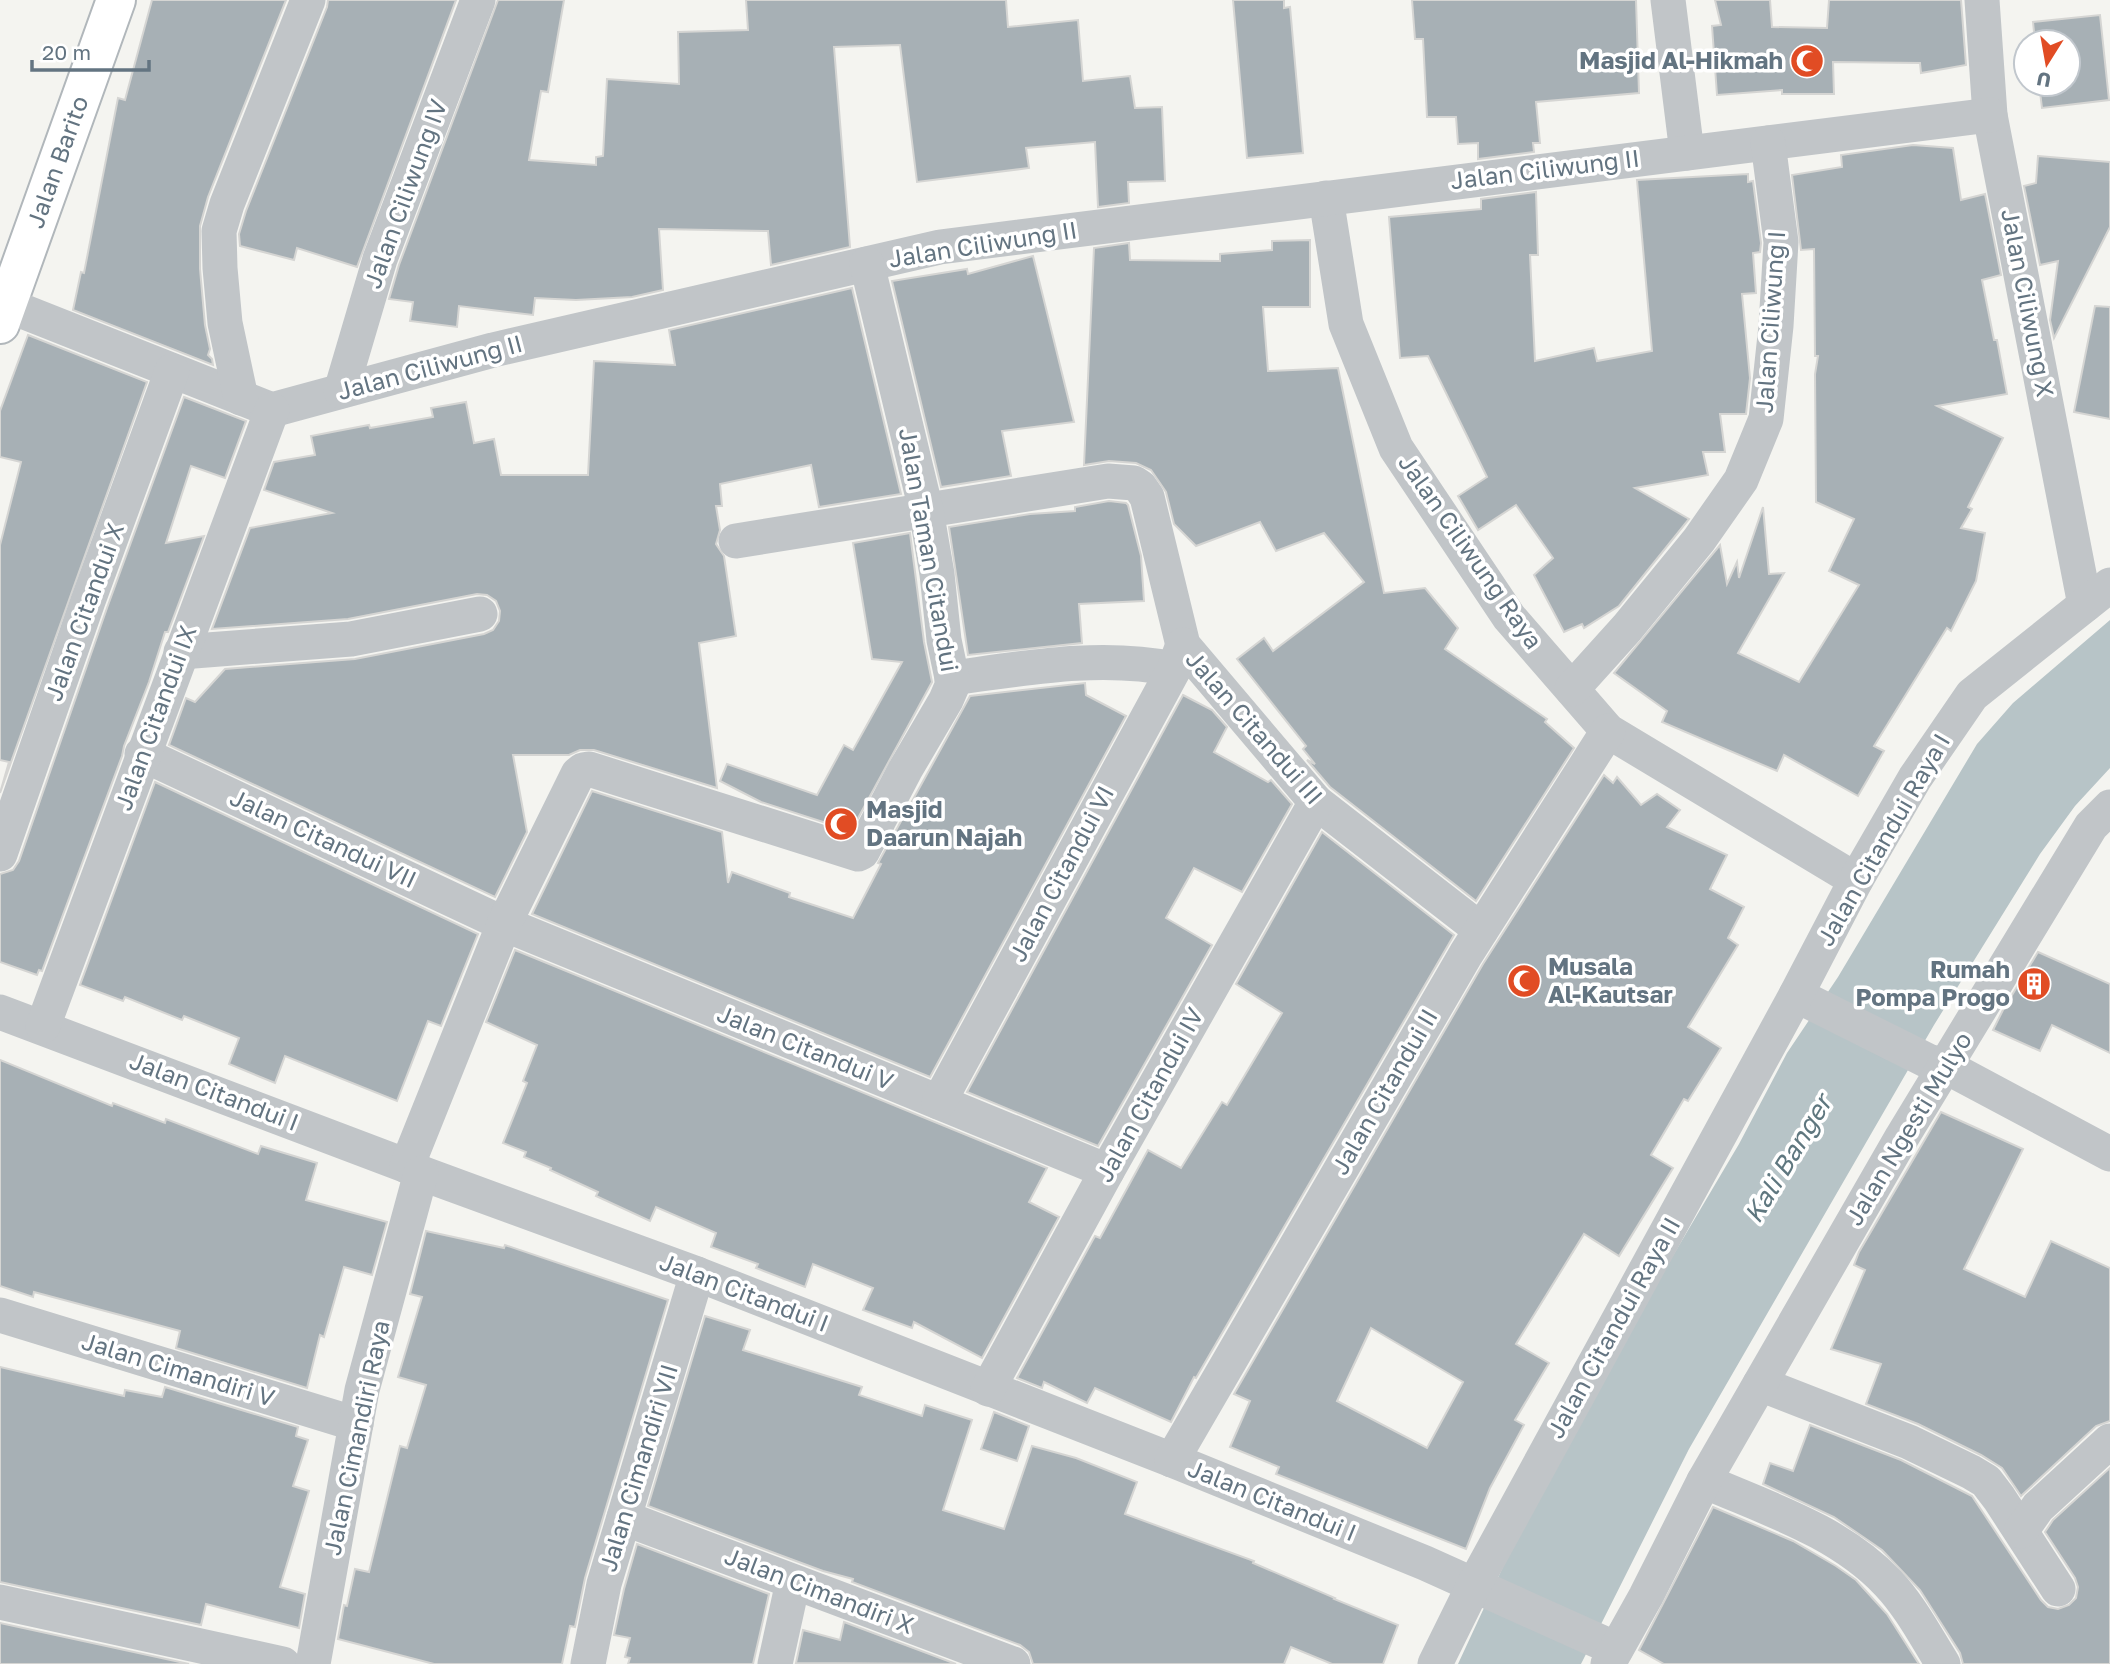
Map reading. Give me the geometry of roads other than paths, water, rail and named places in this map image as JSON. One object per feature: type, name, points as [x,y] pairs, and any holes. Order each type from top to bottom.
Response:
[{"type":"street","name":"Jalan Barito","points":[[3,315],[116,0]]},
{"type":"street","points":[[257,404],[226,323],[219,231],[227,204],[308,0]]},
{"type":"street","name":"Jalan Ciliwung IV","points":[[341,391],[380,259],[478,0]]},
{"type":"street","points":[[1668,0],[1686,153]]},
{"type":"street","name":"Jalan Ciliwung X","points":[[1982,0],[1990,115],[2098,595]]},
{"type":"street","name":"Jalan Ciliwung II","points":[[257,404],[341,391],[493,350],[940,247],[1990,115]]},
{"type":"street","name":"Jalan Ciliwung I","points":[[1572,689],[1627,628],[1699,540],[1741,480],[1766,419],[1781,242],[1768,143]]},
{"type":"street","name":"Jalan Ciliwung Raya","points":[[1326,198],[1346,324],[1396,448],[1509,617],[1608,731],[1856,880]]},
{"type":"street","name":"Jalan Taman Citandui","points":[[578,774],[585,768],[589,769],[843,851],[861,854],[905,770],[939,714],[950,691],[952,678],[926,510],[867,264]]},
{"type":"street","points":[[3,315],[172,371],[257,404]]},
{"type":"street","name":"Jalan Citandui X","points":[[0,854],[172,371]]},
{"type":"street","name":"Jalan Citandui IX","points":[[43,1026],[181,652],[257,404]]},
{"type":"street","name":"Jalan Citandui III","points":[[736,541],[1108,481],[1140,487],[1147,497],[1154,521],[1178,657],[1316,802],[1481,930]]},
{"type":"street","name":"Jalan Citandui Raya I","points":[[1803,998],[1856,880],[1915,778],[1972,695],[2098,595]]},
{"type":"street","points":[[181,652],[351,639],[480,614]]},
{"type":"street","points":[[952,678],[1093,662],[1178,657]]},
{"type":"street","name":"Jalan Citandui VI","points":[[939,1102],[1178,657]]},
{"type":"street","name":"Jalan Citandui II","points":[[1172,1460],[1481,930],[1608,731]]},
{"type":"street","name":"Jalan Citandui VII","points":[[142,754],[504,924]]},
{"type":"street","name":"Jalan Cimandiri Raya","points":[[313,1664],[362,1390],[414,1169],[504,924],[578,774]]},
{"type":"street","name":"Jalan Citandui IV","points":[[988,1389],[1107,1171],[1316,802]]},
{"type":"street","name":"Jalan Ngesti Mulyo","points":[[1607,1651],[1646,1596],[1704,1481],[1936,1064],[2091,827],[2110,807]]},
{"type":"street","name":"Jalan Citandui V","points":[[504,924],[1107,1171]]},
{"type":"street","points":[[1803,998],[2110,1154]]},
{"type":"street","name":"Jalan Citandui Raya II","points":[[1435,1664],[1803,998]]},
{"type":"street","name":"Jalan Citandui I","points":[[0,1012],[697,1274],[1172,1460],[1479,1586],[1607,1651]]},
{"type":"street","name":"Jalan Cimandiri VII","points":[[588,1664],[604,1584],[697,1274]]},
{"type":"street","name":"Jalan Cimandiri V","points":[[0,1315],[356,1424]]},
{"type":"street","points":[[1760,1384],[1909,1443],[1986,1481],[2058,1589]]},
{"type":"street","points":[[2021,1531],[2038,1507],[2110,1441]]},
{"type":"street","points":[[1704,1481],[1826,1534],[1856,1555],[1889,1583],[1943,1664]]},
{"type":"street","name":"Jalan Cimandiri X","points":[[624,1518],[1013,1664]]},
{"type":"street","points":[[775,1664],[793,1582]]},
{"type":"street","points":[[0,1602],[283,1664]]},
{"type":"water","name":"Kali Banger","points":[[2110,620],[2110,768],[2075,806],[2040,854],[1934,1025],[1689,1449],[1581,1664],[1458,1664],[1528,1513],[1597,1384],[1739,1144],[1787,1053],[1838,977],[1977,744],[2013,703]]},
{"type":"place","name":"Masjid Al-Hikmah","points":[[1807,61]]},
{"type":"place","name":"Masjid Daarun Najah","points":[[841,824]]},
{"type":"place","name":"Musala Al-Kautsar","points":[[1524,981]]},
{"type":"place","name":"Rumah Pompa Progo","points":[[2034,984]]}]
